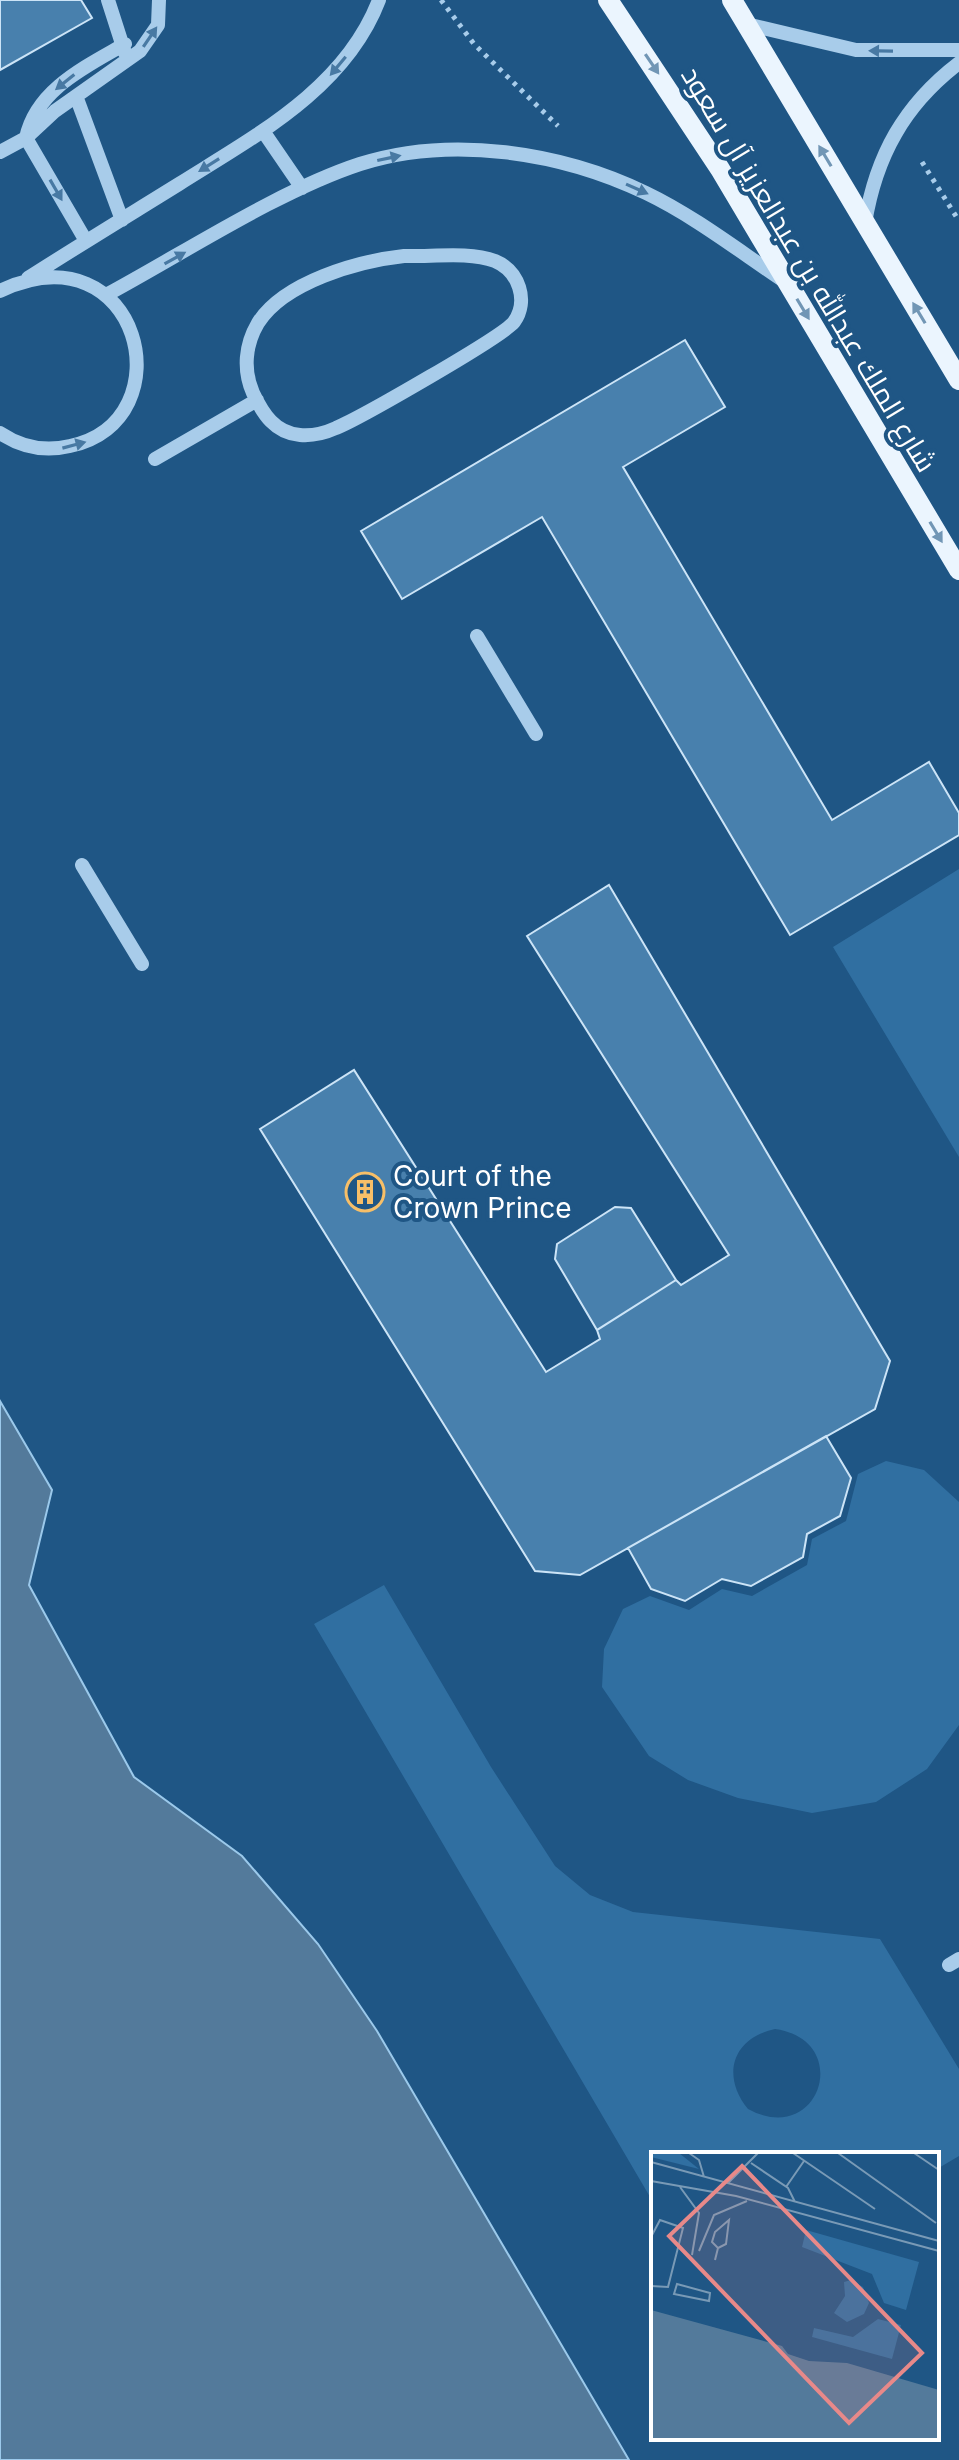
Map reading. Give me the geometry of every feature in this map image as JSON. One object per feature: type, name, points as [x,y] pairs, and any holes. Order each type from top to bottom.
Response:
[{"type":"main road","name":"شارع الملك عبدالله بن عبدالعزيز آل سعود","points":[[608,0],[720,169],[959,570]]},
{"type":"main road","points":[[732,0],[959,380]]},
{"type":"street","points":[[108,0],[125,44],[125,62]]},
{"type":"street","points":[[0,152],[26,138],[152,38],[158,25],[159,0]]},
{"type":"street","points":[[0,291],[28,278],[263,131],[316,90],[340,65],[361,36],[379,0]]},
{"type":"street","points":[[746,24],[856,50],[959,50]]},
{"type":"street","points":[[86,241],[26,138],[30,119],[47,97],[82,69],[125,44]]},
{"type":"street","points":[[865,223],[878,169],[897,126],[920,98],[959,63]]},
{"type":"street","points":[[76,96],[122,220]]},
{"type":"street","points":[[263,131],[302,188]]},
{"type":"street","points":[[106,295],[302,188],[362,163],[402,155],[483,151],[524,155],[606,176],[646,193],[786,282]]},
{"type":"street","points":[[404,256],[483,258],[504,266],[519,285],[520,309],[509,328],[337,428],[312,435],[284,431],[263,413],[257,400],[250,385],[247,351],[260,320],[286,297],[341,269],[404,256]]},
{"type":"street","points":[[0,433],[33,448],[57,449],[83,443],[106,429],[124,409],[138,370],[131,329],[106,295],[84,282],[59,276],[28,278]]},
{"type":"street","points":[[155,459],[257,400]]},
{"type":"street","points":[[477,636],[536,734]]},
{"type":"street","points":[[82,865],[142,964]]},
{"type":"path","points":[[441,0],[474,44],[558,126]]},
{"type":"path","points":[[922,162],[959,221]]},
{"type":"shaded area","points":[[959,869],[959,1157],[833,947]]},
{"type":"shaded area","points":[[0,1401],[52,1490],[29,1585],[134,1777],[242,1856],[318,1944],[377,2031],[629,2460],[0,2460]]},
{"type":"shaded area","points":[[886,1461],[924,1470],[959,1502],[959,1725],[927,1769],[876,1802],[812,1813],[738,1798],[688,1780],[649,1756],[602,1687],[604,1649],[623,1609],[650,1596],[689,1610],[722,1589],[752,1596],[807,1565],[812,1539],[846,1521],[858,1474]]},
{"type":"shaded area","points":[[384,1585],[491,1767],[555,1866],[590,1895],[633,1912],[880,1939],[959,2069],[959,2156],[939,2168],[939,2152],[651,2152],[651,2199],[314,1624]],"holes":[[[775,2029],[799,2037],[814,2052],[820,2069],[818,2088],[809,2104],[794,2114],[773,2117],[748,2109],[735,2084],[733,2072],[740,2050],[749,2041]]]},
{"type":"building","points":[[0,0],[81,0],[92,18],[0,70]]},
{"type":"building","points":[[685,340],[725,407],[623,467],[832,820],[929,762],[959,813],[959,835],[790,935],[542,517],[402,599],[361,531]]},
{"type":"building","name":"Court of the Crown Prince","points":[[609,885],[890,1361],[875,1409],[580,1575],[535,1571],[260,1129],[354,1070],[546,1372],[600,1339],[597,1330],[676,1280],[681,1285],[729,1255],[527,936]]},
{"type":"building","points":[[615,1207],[631,1208],[676,1280],[597,1330],[555,1259],[557,1244]]},
{"type":"building","points":[[826,1436],[851,1478],[840,1516],[807,1534],[803,1557],[751,1586],[722,1579],[685,1601],[651,1589],[628,1548]]},
{"type":"place","name":"Court of the Crown Prince","points":[[365,1192]]}]
